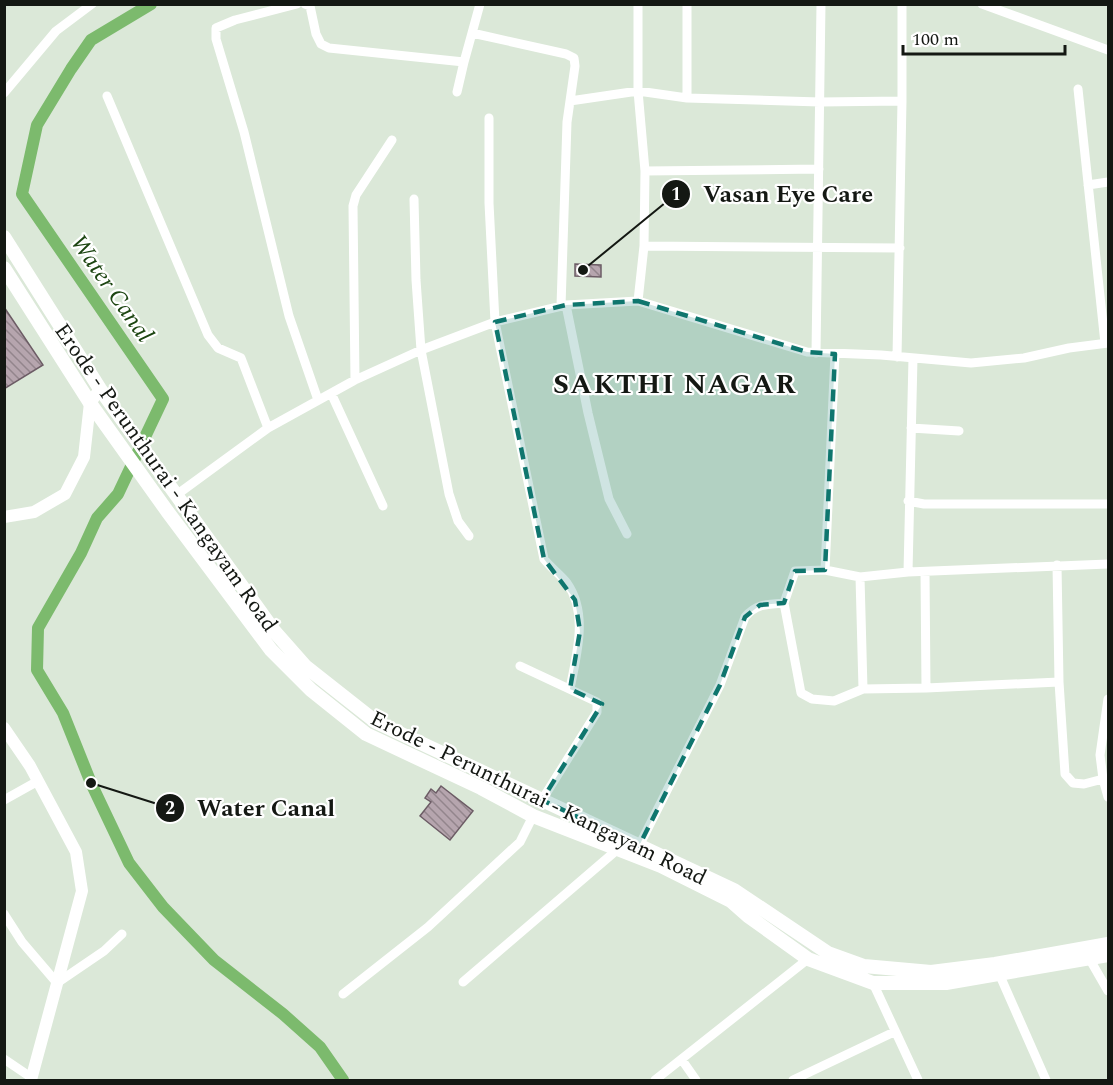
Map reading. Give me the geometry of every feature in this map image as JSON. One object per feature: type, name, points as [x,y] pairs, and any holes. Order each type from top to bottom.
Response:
[{"type":"main road","name":"Erode - Perunthurai - Kangayam Road","points":[[4,237],[100,389],[275,632],[305,666],[376,722],[734,890],[828,953],[864,966],[932,972],[997,968],[1108,955]]},
{"type":"main road","name":"Erode - Perunthurai - Kangayam Road","points":[[4,268],[90,403],[271,650],[311,690],[366,734],[482,788],[533,816],[661,866],[731,901],[808,959],[873,983],[946,983],[997,968],[1108,944]]},
{"type":"main road","points":[[352,723],[362,711]]},
{"type":"street","points":[[4,93],[56,31],[92,4]]},
{"type":"street","points":[[297,4],[235,20],[216,28],[216,39],[244,132],[289,316],[318,400]]},
{"type":"street","points":[[305,4],[310,6],[316,34],[321,44],[329,48],[464,62]]},
{"type":"street","points":[[457,92],[480,4]]},
{"type":"street","points":[[638,4],[638,92],[645,171],[644,246],[638,301]]},
{"type":"street","points":[[687,4],[687,98]]},
{"type":"street","points":[[816,353],[821,4]]},
{"type":"street","points":[[897,357],[902,4]]},
{"type":"street","points":[[982,4],[1108,50]]},
{"type":"street","points":[[472,33],[566,54],[574,58],[575,66],[567,122],[564,305],[609,499],[627,534]]},
{"type":"street","points":[[176,496],[268,428],[356,380],[421,350],[495,322],[564,305],[638,301],[816,353],[970,363],[1024,358],[1069,348],[1107,343],[1078,89]]},
{"type":"street","points":[[570,101],[638,92],[687,98],[820,102],[902,101]]},
{"type":"street","points":[[107,96],[208,335],[218,348],[241,358],[268,428]]},
{"type":"street","points":[[489,117],[489,203],[495,322],[544,559],[567,583],[575,600],[580,631],[570,689]]},
{"type":"street","points":[[356,380],[353,206],[356,195],[392,140]]},
{"type":"street","points":[[645,171],[819,169]]},
{"type":"street","points":[[1088,185],[1108,182]]},
{"type":"street","points":[[414,199],[421,350],[449,494],[458,521],[469,536]]},
{"type":"street","points":[[644,246],[900,248]]},
{"type":"street","points":[[825,570],[836,354]]},
{"type":"street","points":[[908,572],[913,358]]},
{"type":"street","points":[[5,517],[34,512],[65,494],[84,457],[90,403],[100,389]]},
{"type":"street","points":[[331,393],[383,506]]},
{"type":"street","points":[[910,428],[959,431]]},
{"type":"street","points":[[908,501],[924,504],[1108,504]]},
{"type":"street","points":[[1059,682],[863,689],[834,701],[812,699],[801,693],[784,603],[795,571],[825,570],[860,577],[908,572],[1108,564]]},
{"type":"street","points":[[1057,565],[1059,682],[1065,774],[1073,783],[1084,784],[1103,779]]},
{"type":"street","points":[[925,572],[926,688]]},
{"type":"street","points":[[860,577],[863,689]]},
{"type":"street","points":[[639,846],[720,686],[745,617],[751,609],[760,604],[784,603]]},
{"type":"street","points":[[520,666],[597,702],[597,712],[542,800]]},
{"type":"street","points":[[1108,704],[1100,755],[1108,797]]},
{"type":"street","points":[[4,728],[38,781],[76,852],[82,891],[32,1079],[4,1059]]},
{"type":"street","points":[[4,800],[38,781]]},
{"type":"street","points":[[343,994],[428,927],[520,842],[533,816]]},
{"type":"street","points":[[463,982],[618,849]]},
{"type":"street","points":[[4,914],[22,942],[57,983]]},
{"type":"street","points":[[57,983],[104,951],[122,934]]},
{"type":"street","points":[[1089,958],[1108,991]]},
{"type":"street","points":[[655,1080],[808,959]]},
{"type":"street","points":[[997,968],[1046,1080]]},
{"type":"street","points":[[873,983],[918,1080]]},
{"type":"street","points":[[793,1080],[810,1077],[894,1032]]},
{"type":"street","points":[[682,1060],[696,1080]]},
{"type":"highlighted area","points":[[638,301],[807,352],[835,354],[825,570],[795,571],[784,603],[760,605],[745,617],[720,685],[639,846],[542,800],[602,704],[570,689],[580,631],[575,600],[544,559],[495,322],[566,305]]},
{"type":"building","points":[[575,264],[601,265],[601,277],[575,276]]},
{"type":"building","points":[[4,307],[43,365],[4,389]]},
{"type":"building","points":[[441,786],[473,811],[450,840],[420,816],[431,802],[425,798],[431,789],[436,793]]},
{"type":"waterway","name":"Water Canal","points":[[151,4],[91,40],[71,69],[37,125],[22,194],[163,399],[118,494],[97,518],[81,553],[38,628],[37,670],[63,713],[91,783],[129,863],[163,907],[214,960],[283,1014],[320,1047],[343,1080]]},
{"type":"place","name":"Vasan Eye Care","points":[[583,270]]},
{"type":"place","name":"Water Canal","points":[[91,783]]},
{"type":"district","name":"SAKTHI NAGAR","points":[[675,383]]}]
